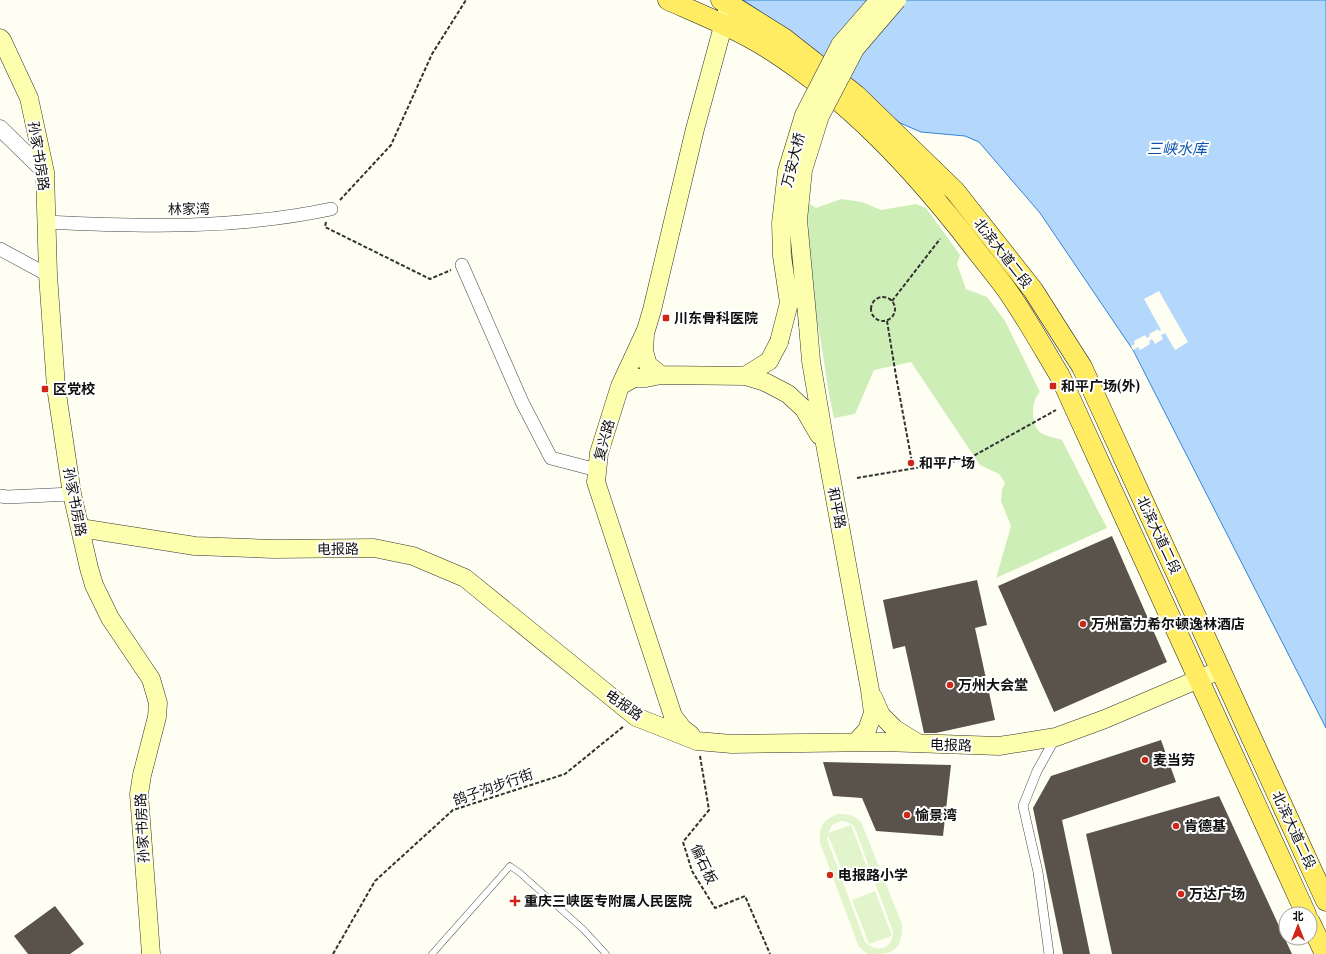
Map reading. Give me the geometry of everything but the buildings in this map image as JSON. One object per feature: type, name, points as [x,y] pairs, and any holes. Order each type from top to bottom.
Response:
[{"type":"main road","points":[[668,0],[724,24],[769,48],[843,104],[879,137],[911,170],[947,197]]},
{"type":"main road","name":"万安大桥","points":[[745,376],[769,361],[779,342],[789,302],[782,256],[782,223],[787,171],[804,115],[840,45],[879,0]]},
{"type":"main road","name":"万安大桥","points":[[808,325],[798,220],[803,170],[820,116],[855,50],[897,0]]},
{"type":"main road","points":[[725,2],[785,39],[856,95],[947,197]]},
{"type":"main road","name":"复兴路","points":[[697,741],[682,728],[673,716],[596,482],[599,453],[620,386],[646,330],[652,310],[695,129],[724,24],[725,2]]},
{"type":"main road","name":"孙家书房路","points":[[0,38],[30,98],[45,172],[48,275],[56,387],[72,494],[89,568],[99,595],[110,618],[151,679],[158,702],[157,717],[142,775],[139,794],[151,954]]},
{"type":"main road","name":"北滨大道二段","points":[[947,197],[1033,290],[1082,367],[1326,901]]},
{"type":"main road","name":"北滨大道二段","points":[[947,197],[1060,376],[1302,906]]},
{"type":"main road","name":"和平路","points":[[808,325],[811,361],[873,713],[867,730],[856,742]]},
{"type":"main road","points":[[646,330],[644,351],[648,365],[662,375]]},
{"type":"main road","points":[[620,386],[634,378],[646,378],[662,375],[745,376],[766,382],[788,394],[804,409],[825,444]]},
{"type":"main road","name":"电报路","points":[[80,528],[195,546],[273,550],[374,548],[413,556],[465,578],[638,718],[697,741],[732,744],[856,742],[1000,746],[1056,737],[1220,670]]},
{"type":"main road","name":"和平路","points":[[870,690],[881,715],[895,729],[917,744]]},
{"type":"main road","points":[[638,718],[653,719],[661,716],[666,709],[664,691]]},
{"type":"main road","points":[[1318,939],[1325,954]]},
{"type":"street","points":[[0,128],[45,172]]},
{"type":"street","name":"林家湾","points":[[46,222],[119,226],[224,224],[294,217],[331,209]]},
{"type":"street","points":[[0,249],[48,275]]},
{"type":"street","points":[[462,265],[522,402],[551,458],[597,470]]},
{"type":"street","points":[[0,496],[72,494]]},
{"type":"street","points":[[1049,954],[1038,872],[1023,806],[1037,771],[1056,737]]},
{"type":"lane","points":[[432,954],[510,866],[520,873],[583,929],[606,954]]},
{"type":"path","points":[[462,265],[430,279],[325,227],[331,209],[391,145],[432,54],[466,0]]},
{"type":"path","points":[[892,301],[940,239]]},
{"type":"path","points":[[880,297],[887,297],[895,306],[896,312],[893,317],[887,321],[881,321],[875,318],[871,312],[875,300],[880,297]]},
{"type":"path","points":[[887,321],[913,468]]},
{"type":"path","points":[[857,478],[968,459],[1056,410]]},
{"type":"path","name":"鸽子沟步行街","points":[[333,954],[375,881],[453,810],[565,774],[638,718]]},
{"type":"path","name":"偏石板","points":[[697,741],[708,810],[683,842],[692,871],[715,908],[745,896],[770,954]]},
{"type":"green space","points":[[841,199],[862,202],[881,210],[916,204],[926,208],[960,255],[957,264],[966,289],[987,297],[1005,321],[1040,392],[1033,406],[1033,419],[1037,429],[1041,433],[1062,440],[1107,528],[996,578],[1011,526],[1001,501],[1002,490],[1005,483],[999,474],[980,465],[911,362],[874,370],[855,414],[834,418],[814,298],[810,260],[808,203],[816,208]]},
{"type":"green space","points":[[838,814],[853,816],[861,822],[902,924],[902,936],[898,945],[891,952],[869,954],[859,947],[820,843],[820,832],[823,824],[825,821]],"holes":[[[841,821],[847,822],[854,826],[893,931],[888,946],[884,948],[875,948],[865,942],[827,839],[828,835],[845,878],[868,870],[851,825],[828,833],[832,825]]]},
{"type":"green space","points":[[875,891],[892,936],[869,944],[852,900]]},
{"type":"water","name":"三峡水库","points":[[743,0],[1326,0],[1326,728],[1133,350],[1040,213],[979,142],[965,136],[921,132],[900,123],[781,25]]},
{"type":"pier","points":[[1159,291],[1188,342],[1175,350],[1165,333],[1161,335],[1163,339],[1155,344],[1152,339],[1149,341],[1150,344],[1140,350],[1138,347],[1133,350],[1131,346],[1135,344],[1134,341],[1145,335],[1147,338],[1150,336],[1149,334],[1158,329],[1159,331],[1161,330],[1144,299]]},
{"type":"place","name":"川东骨科医院","points":[[666,318]]},
{"type":"place","name":"和平广场(外)","points":[[1053,386]]},
{"type":"place","name":"区党校","points":[[45,389]]},
{"type":"place","name":"和平广场","points":[[911,463]]},
{"type":"place","name":"万州富力希尔顿逸林酒店","points":[[1083,624]]},
{"type":"place","name":"万州大会堂","points":[[950,685]]},
{"type":"place","name":"麦当劳","points":[[1145,760]]},
{"type":"place","name":"愉景湾","points":[[907,815]]},
{"type":"place","name":"肯德基","points":[[1176,826]]},
{"type":"place","name":"电报路小学","points":[[830,875]]},
{"type":"place","name":"万达广场","points":[[1181,894]]},
{"type":"place","name":"重庆三峡医专附属人民医院","points":[[515,901]]}]
